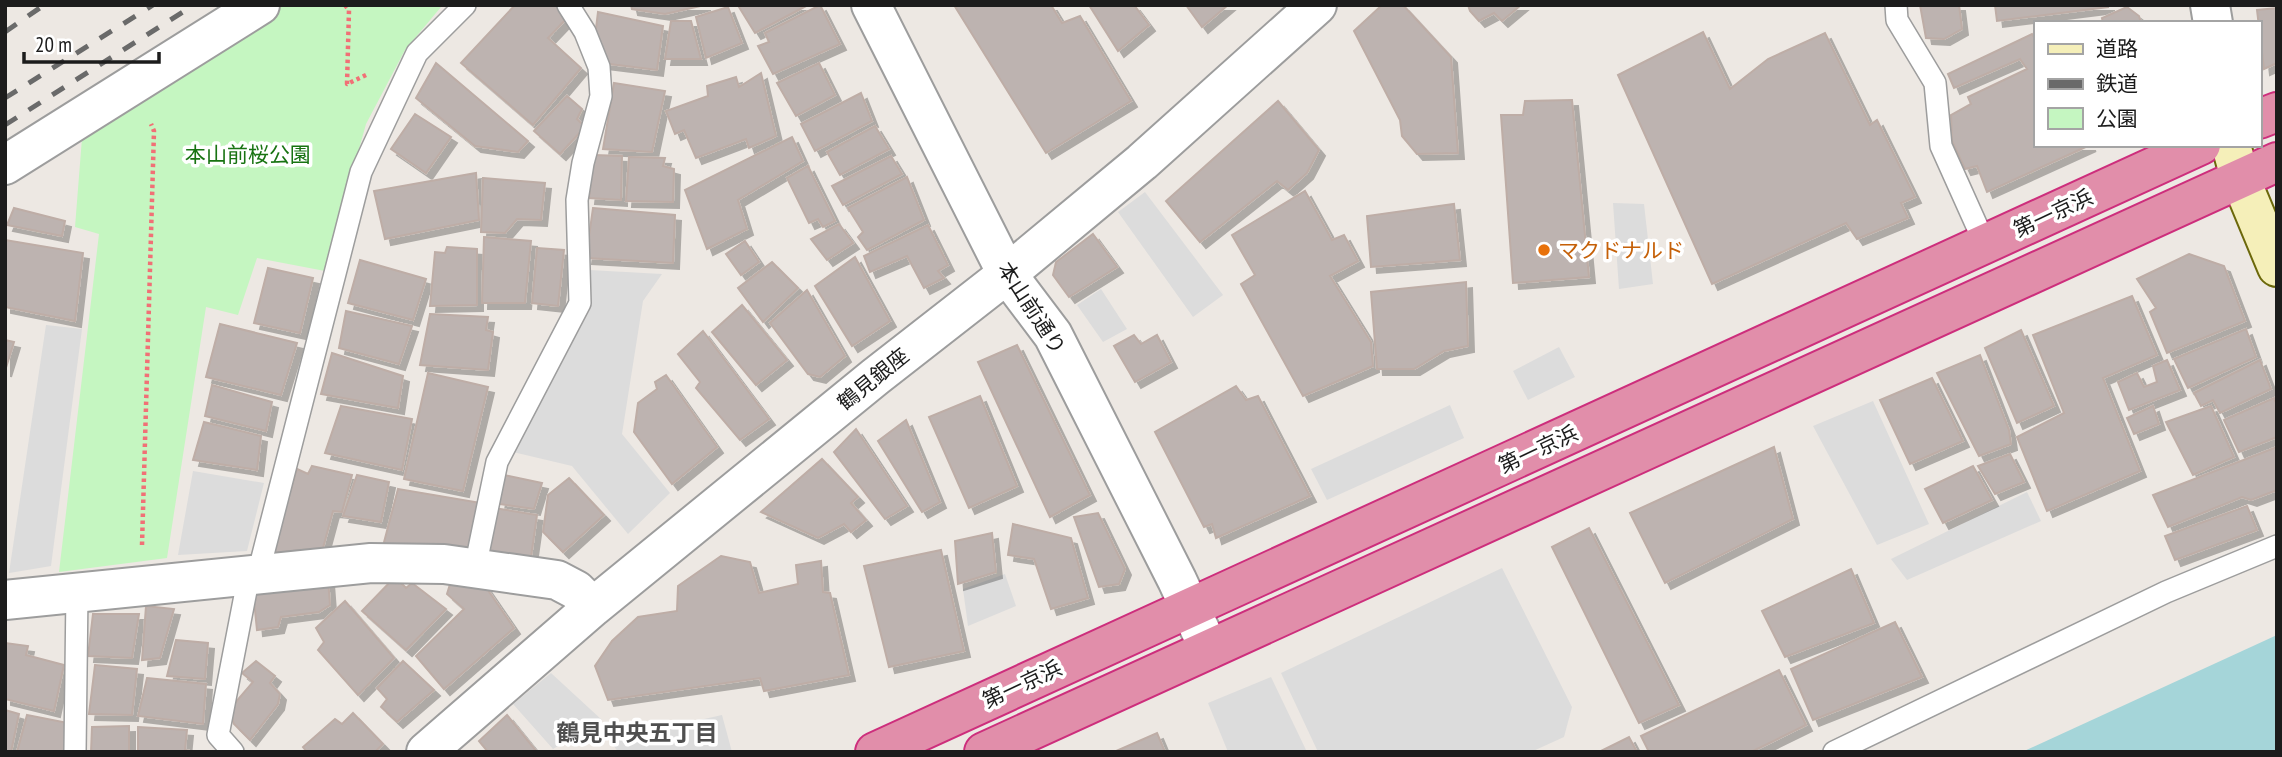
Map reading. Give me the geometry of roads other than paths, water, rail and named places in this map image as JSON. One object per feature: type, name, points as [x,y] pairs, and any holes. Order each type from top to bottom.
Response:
[{"type":"highway","name":"第一京浜","points":[[875,752],[2197,147]]},
{"type":"highway","points":[[984,752],[1209,649],[2235,162],[2277,162]]},
{"type":"street","points":[[5,165],[260,5]]},
{"type":"street","name":"本山前通り","points":[[871,5],[1007,274],[1053,335],[1209,649]]},
{"type":"street","name":"鶴見銀座","points":[[426,752],[593,607],[1142,162],[1317,5]]},
{"type":"street","points":[[2235,162],[2277,267]]},
{"type":"street","points":[[5,600],[371,563],[444,564],[558,580],[576,590],[593,607]]},
{"type":"lane","points":[[233,752],[218,735],[254,575],[361,172],[417,53],[465,5]]},
{"type":"lane","points":[[475,568],[497,462],[580,303],[577,200],[583,163],[601,96],[598,67],[585,32],[568,5]]},
{"type":"lane","points":[[1896,5],[1897,20],[1935,83],[1941,146],[1985,244]]},
{"type":"lane","points":[[1834,752],[2166,592],[2277,546]]},
{"type":"lane","points":[[75,752],[77,592]]},
{"type":"water","points":[[2277,635],[2277,752],[2022,752]]},
{"type":"railway","points":[[5,32],[44,5]]},
{"type":"railway","points":[[5,98],[153,5]]},
{"type":"railway","points":[[5,125],[194,5]]},
{"type":"place","name":"マクドナルド","points":[[1544,250]]},
{"type":"district","name":"鶴見中央五丁目","points":[[637,732]]},
{"type":"park label","name":"本山前桜公園","points":[[248,154]]}]
